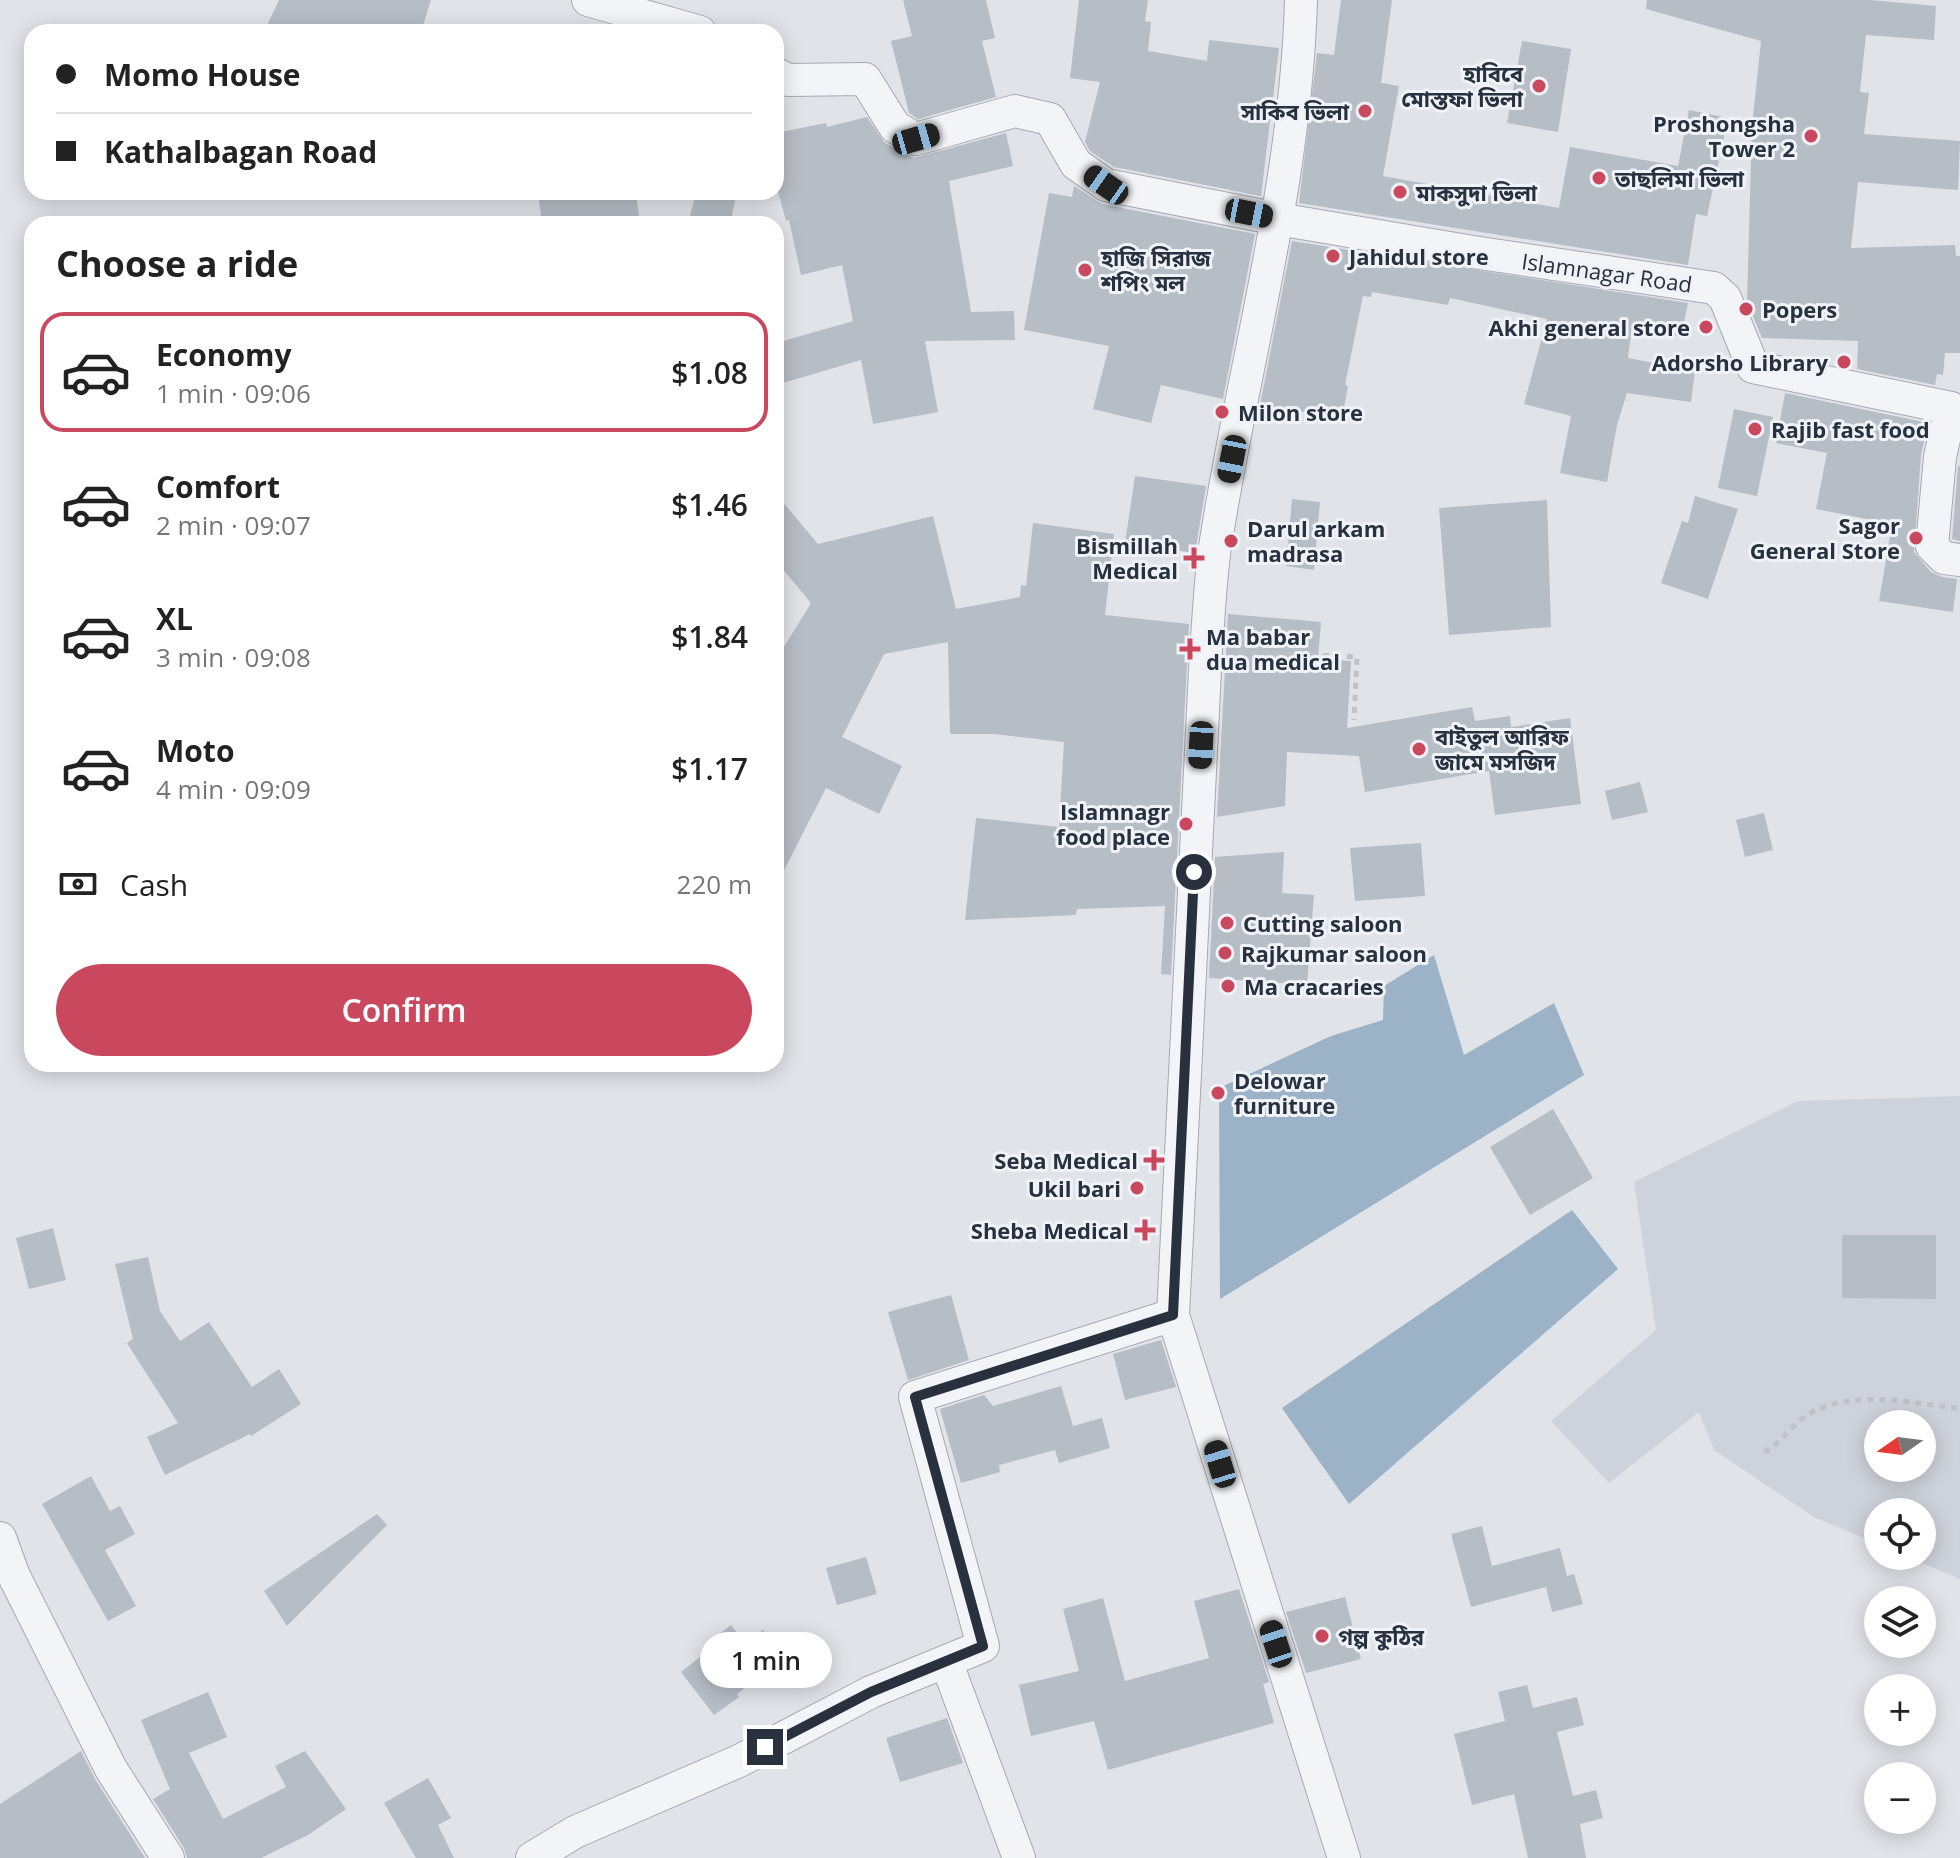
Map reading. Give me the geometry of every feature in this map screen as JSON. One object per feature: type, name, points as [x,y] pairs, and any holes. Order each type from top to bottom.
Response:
[{"type":"street","points":[[588,0],[672,24]]},
{"type":"street","points":[[1301,0],[1300,50],[1278,219],[1215,549],[1206,650],[1173,1315],[1339,1856]]},
{"type":"street","name":"Islamnagar Road","points":[[784,78],[865,79],[895,127],[916,139],[1015,111],[1050,119],[1076,164],[1106,185],[1278,219],[1714,288],[1725,298],[1753,367],[1951,408],[1950,457],[1932,546],[1944,558],[1960,560]]},
{"type":"street","points":[[532,1858],[575,1832],[739,1761],[871,1692],[983,1646],[915,1397],[1173,1315]]},
{"type":"street","points":[[0,1538],[14,1576],[111,1769],[168,1858]]},
{"type":"street","points":[[946,1661],[1019,1858]]},
{"type":"path","points":[[1206,650],[1357,657],[1354,720]]},
{"type":"path","points":[[1764,1452],[1777,1446],[1806,1416],[1850,1398],[1960,1408]]},
{"type":"shaded area","points":[[1960,1096],[1960,1579],[1936,1569],[1936,1498],[1864,1498],[1864,1538],[1814,1517],[1714,1450],[1699,1412],[1609,1483],[1551,1421],[1656,1330],[1634,1182],[1798,1101]]},
{"type":"water","points":[[1434,955],[1464,1055],[1554,1003],[1584,1075],[1220,1299],[1219,1088],[1331,1036],[1383,1020],[1384,986]]},
{"type":"water","points":[[1572,1210],[1618,1269],[1349,1504],[1282,1408]]},
{"type":"building","points":[[279,0],[431,0],[424,24],[268,24]]},
{"type":"building","points":[[903,0],[986,0],[995,38],[982,41],[996,97],[918,119],[909,113],[891,41],[912,36]]},
{"type":"building","points":[[1079,0],[1148,0],[1145,21],[1151,22],[1148,51],[1207,61],[1209,40],[1279,48],[1261,196],[1114,167],[1090,151],[1085,142],[1100,82],[1070,78]]},
{"type":"building","points":[[1341,0],[1392,0],[1381,83],[1399,86],[1383,176],[1559,208],[1570,147],[1678,166],[1689,110],[1728,118],[1707,216],[1696,214],[1688,265],[1299,203],[1317,53],[1334,55]]},
{"type":"building","points":[[1647,0],[1870,0],[1936,6],[1934,40],[1866,35],[1860,92],[1869,93],[1864,134],[1960,141],[1958,190],[1858,182],[1851,248],[1955,245],[1956,256],[1960,256],[1960,353],[1945,353],[1943,375],[1937,374],[1935,385],[1857,369],[1858,341],[1762,338],[1747,302],[1752,126],[1761,41],[1646,9]]},
{"type":"building","name":"হাবিবে মোস্তফা ভিলা","points":[[1522,41],[1571,49],[1558,132],[1507,123]]},
{"type":"building","points":[[867,117],[885,143],[914,158],[1006,133],[1013,166],[949,181],[971,312],[1014,311],[1015,340],[925,341],[938,412],[873,424],[861,360],[784,383],[784,341],[853,321],[842,265],[801,275],[789,220],[786,221],[780,200],[784,200],[784,131],[826,123],[827,127]]},
{"type":"building","points":[[1074,186],[1102,204],[1255,234],[1223,399],[1161,385],[1151,423],[1093,409],[1109,346],[1024,330],[1049,193],[1072,197]]},
{"type":"building","points":[[539,200],[637,200],[639,216],[541,216]]},
{"type":"building","points":[[694,200],[735,200],[732,216],[690,216]]},
{"type":"building","points":[[1292,241],[1688,303],[1681,336],[1631,334],[1628,358],[1695,371],[1691,402],[1627,393],[1617,425],[1607,482],[1560,473],[1571,416],[1524,404],[1547,319],[1450,298],[1448,305],[1372,292],[1371,297],[1363,296],[1345,385],[1348,386],[1342,418],[1260,405]]},
{"type":"building","points":[[1785,393],[1928,423],[1921,455],[1914,552],[1931,572],[1957,579],[1953,612],[1879,601],[1892,524],[1816,509],[1827,453],[1776,443]]},
{"type":"building","points":[[1734,409],[1773,417],[1757,496],[1718,488]]},
{"type":"building","points":[[1960,466],[1960,541],[1952,539]]},
{"type":"building","points":[[1135,476],[1206,486],[1195,553],[1125,543]]},
{"type":"building","points":[[1695,496],[1738,509],[1708,599],[1661,583],[1682,521],[1688,523]]},
{"type":"building","points":[[1292,499],[1320,502],[1314,570],[1286,566]]},
{"type":"building","points":[[1547,500],[1551,627],[1449,635],[1439,508]]},
{"type":"building","points":[[784,504],[818,544],[933,516],[956,609],[1020,597],[1021,585],[1026,586],[1033,523],[1114,534],[1105,615],[1189,624],[1171,975],[1161,974],[1165,906],[1077,909],[1076,915],[965,920],[976,818],[1059,827],[1064,742],[993,734],[950,734],[948,642],[884,654],[842,737],[902,766],[879,814],[826,788],[784,870],[784,647],[811,603],[784,571]]},
{"type":"building","points":[[1228,614],[1321,622],[1318,659],[1351,661],[1347,728],[1472,707],[1475,721],[1510,716],[1511,727],[1570,718],[1581,804],[1495,815],[1489,771],[1365,792],[1359,756],[1287,752],[1285,806],[1217,817]]},
{"type":"building","points":[[1640,782],[1648,812],[1612,820],[1605,791]]},
{"type":"building","points":[[1764,813],[1773,850],[1745,857],[1736,820]]},
{"type":"building","points":[[1421,843],[1425,896],[1355,901],[1350,848]]},
{"type":"building","points":[[1284,852],[1282,893],[1314,895],[1307,985],[1209,978],[1215,857]]},
{"type":"building","points":[[1553,1109],[1593,1178],[1530,1215],[1490,1147]]},
{"type":"building","points":[[53,1228],[66,1280],[29,1289],[16,1238]]},
{"type":"building","points":[[1842,1235],[1936,1235],[1936,1299],[1842,1298]]},
{"type":"building","points":[[148,1257],[160,1311],[180,1341],[209,1322],[252,1387],[279,1369],[301,1404],[251,1436],[165,1475],[147,1437],[178,1423],[127,1343],[133,1339],[115,1264]]},
{"type":"building","points":[[951,1295],[969,1360],[908,1380],[888,1312]]},
{"type":"building","points":[[1161,1340],[1176,1387],[1125,1400],[1113,1354]]},
{"type":"building","points":[[1061,1386],[1073,1426],[1102,1418],[1110,1448],[1059,1463],[1055,1450],[999,1465],[1000,1472],[961,1483],[940,1409],[984,1395],[993,1406]]},
{"type":"building","points":[[91,1476],[110,1511],[120,1506],[135,1534],[105,1550],[136,1606],[108,1621],[42,1504]]},
{"type":"building","points":[[377,1514],[387,1525],[287,1626],[264,1591]]},
{"type":"building","points":[[1482,1526],[1492,1566],[1560,1548],[1567,1576],[1574,1574],[1583,1604],[1552,1612],[1546,1587],[1471,1607],[1451,1534]]},
{"type":"building","points":[[866,1557],[877,1594],[837,1605],[826,1568]]},
{"type":"building","points":[[1239,1589],[1269,1682],[1263,1684],[1274,1723],[1108,1770],[1094,1721],[1031,1736],[1019,1685],[1079,1671],[1063,1609],[1103,1598],[1125,1681],[1209,1658],[1194,1601]]},
{"type":"building","name":"গল্প কুঠির","points":[[1345,1597],[1361,1659],[1306,1673],[1286,1612]]},
{"type":"building","points":[[731,1625],[745,1643],[763,1630],[784,1658],[714,1715],[681,1672],[711,1648],[707,1643]]},
{"type":"building","points":[[1527,1685],[1533,1708],[1577,1697],[1584,1725],[1557,1732],[1573,1796],[1596,1790],[1603,1818],[1580,1824],[1586,1858],[1528,1858],[1514,1794],[1472,1805],[1454,1734],[1505,1721],[1498,1692]]},
{"type":"building","points":[[208,1692],[227,1737],[189,1753],[223,1819],[286,1787],[275,1766],[305,1751],[346,1809],[308,1835],[261,1858],[187,1858],[153,1799],[170,1789],[141,1720]]},
{"type":"building","points":[[947,1718],[963,1763],[900,1782],[886,1738]]},
{"type":"building","points":[[81,1751],[145,1858],[0,1858],[0,1804]]},
{"type":"building","points":[[428,1778],[451,1818],[438,1825],[454,1858],[416,1858],[384,1803]]},
{"type":"place","name":"হাবিবে মোস্তফা ভিলা","points":[[1539,86]]},
{"type":"place","name":"সাকিব ভিলা","points":[[1365,111]]},
{"type":"place","name":"Proshongsha Tower 2","points":[[1811,136]]},
{"type":"place","name":"তাছলিমা ভিলা","points":[[1599,178]]},
{"type":"place","name":"মাকসুদা ভিলা","points":[[1400,192]]},
{"type":"place","name":"Jahidul store","points":[[1333,256]]},
{"type":"place","name":"হাজি সিরাজ শপিং মল","points":[[1085,270]]},
{"type":"place","name":"Popers","points":[[1746,309]]},
{"type":"place","name":"Akhi general store","points":[[1706,327]]},
{"type":"place","name":"Adorsho Library","points":[[1844,362]]},
{"type":"place","name":"Milon store","points":[[1222,412]]},
{"type":"place","name":"Rajib fast food","points":[[1755,429]]},
{"type":"place","name":"Sagor General Store","points":[[1916,538]]},
{"type":"place","name":"Darul arkam madrasa","points":[[1231,541]]},
{"type":"place","name":"Bismillah Medical","points":[[1194,558]]},
{"type":"place","name":"Ma babar dua medical","points":[[1190,649]]},
{"type":"place","name":"বাইতুল আরিফ জামে মসজিদ","points":[[1419,749]]},
{"type":"place","name":"Islamnagr food place","points":[[1186,824]]},
{"type":"place","name":"Cutting saloon","points":[[1227,923]]},
{"type":"place","name":"Rajkumar saloon","points":[[1225,953]]},
{"type":"place","name":"Ma cracaries","points":[[1228,986]]},
{"type":"place","name":"Delowar furniture","points":[[1218,1093]]},
{"type":"place","name":"Seba Medical","points":[[1154,1160]]},
{"type":"place","name":"Ukil bari","points":[[1137,1188]]},
{"type":"place","name":"Sheba Medical","points":[[1145,1230]]},
{"type":"place","name":"গল্প কুঠির","points":[[1322,1636]]},
{"type":"route","points":[[765,1747],[871,1692],[983,1646],[915,1397],[1173,1315],[1194,872]]}]
